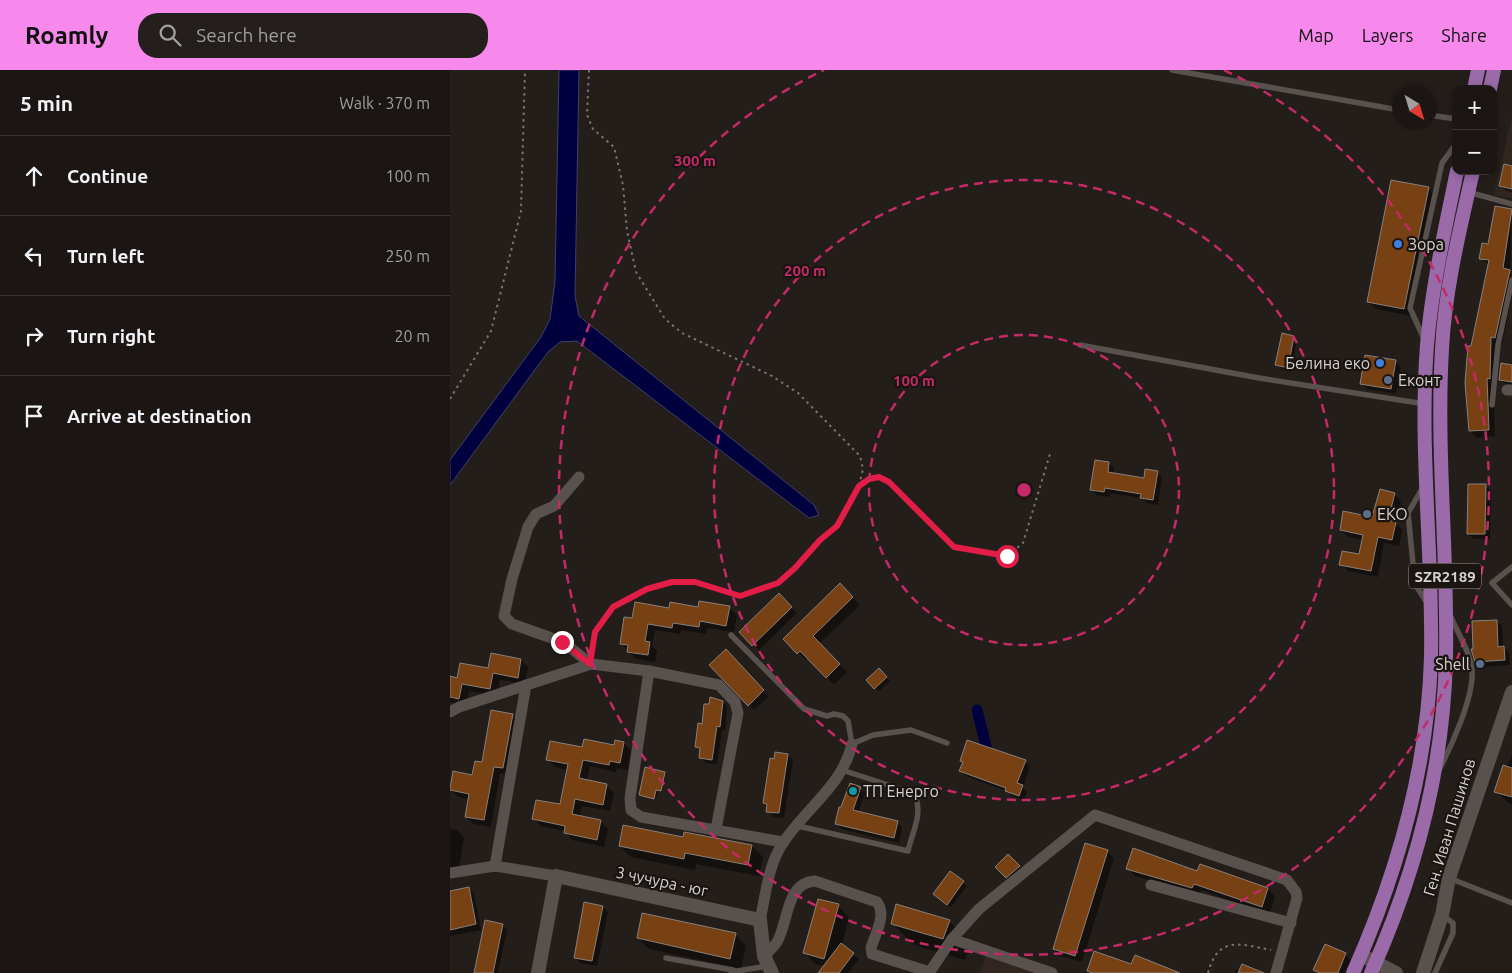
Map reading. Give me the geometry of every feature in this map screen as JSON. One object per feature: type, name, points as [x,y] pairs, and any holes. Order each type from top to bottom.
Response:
[{"type":"main road","points":[[1475,85],[1478,70]]},
{"type":"main road","points":[[1491,85],[1494,70]]},
{"type":"main road","name":"SZR2189","points":[[1364,967],[1399,854],[1418,779],[1428,701],[1431,608],[1425,404],[1427,345],[1434,288],[1456,175]]},
{"type":"main road","name":"SZR2189","points":[[1364,967],[1412,866],[1433,784],[1443,709],[1446,607],[1440,404],[1442,347],[1448,292],[1472,175]]},
{"type":"street","points":[[579,477],[554,506],[536,514],[528,527],[512,579],[504,616],[512,624],[562,642],[590,664]]},
{"type":"street","points":[[450,712],[459,707],[590,664],[649,671],[719,685],[736,702],[738,713],[716,828]]},
{"type":"street","points":[[649,671],[630,798],[631,810],[640,817],[716,828],[783,842]]},
{"type":"street","points":[[495,866],[526,685]]},
{"type":"street","name":"Ген. Иван Пашинов","points":[[1423,973],[1442,915],[1448,878],[1504,721],[1512,692]]},
{"type":"street","points":[[768,965],[760,920],[770,873],[783,842],[842,770],[852,744]]},
{"type":"street","points":[[768,965],[794,893],[802,884],[814,881],[877,902],[881,907],[882,914],[871,948],[872,954],[930,972],[952,939],[980,909],[1095,815],[1280,877],[1292,886],[1297,898],[1276,973]]},
{"type":"street","name":"3 чучура - юг","points":[[450,873],[495,866],[556,876],[760,920]]},
{"type":"street","points":[[538,973],[556,876]]},
{"type":"street","points":[[1151,885],[1290,923]]},
{"type":"street","points":[[952,939],[1052,973]]},
{"type":"street","points":[[1364,967],[1396,973]]},
{"type":"lane","points":[[1172,70],[1392,109]]},
{"type":"lane","points":[[1437,116],[1452,118]]},
{"type":"lane","points":[[1427,345],[1410,308],[1442,162],[1452,149]]},
{"type":"lane","points":[[1468,192],[1512,204]]},
{"type":"lane","points":[[1492,405],[1498,344],[1512,280]]},
{"type":"lane","points":[[1080,345],[1259,378],[1425,404]]},
{"type":"lane","points":[[1427,481],[1408,513],[1415,584],[1431,608]]},
{"type":"lane","points":[[1512,567],[1492,583],[1512,605]]},
{"type":"lane","points":[[1433,784],[1456,736],[1465,708],[1472,672],[1468,656],[1446,607]]},
{"type":"lane","points":[[731,635],[804,710],[826,716],[834,714],[843,716],[848,721],[852,744],[873,735],[911,730],[947,743]]},
{"type":"lane","points":[[798,826],[908,851],[919,809],[918,800],[913,794],[842,770]]},
{"type":"lane","points":[[1448,878],[1512,903]]},
{"type":"lane","points":[[1435,973],[1453,933],[1453,923],[1442,915]]},
{"type":"lane","points":[[666,958],[731,972],[768,965]]},
{"type":"path","points":[[450,399],[491,330],[521,211],[526,70]]},
{"type":"path","points":[[589,70],[588,114],[593,129],[614,147],[623,185],[628,231],[636,272],[665,319],[682,333],[772,376],[798,392],[860,456],[863,469],[859,486],[837,526],[813,546],[795,568],[778,583],[740,596],[695,582],[672,582],[647,589],[613,607],[595,632],[590,664]]},
{"type":"path","points":[[859,486],[869,479],[879,477],[889,482],[954,547],[1007,556],[1023,543],[1050,454]]},
{"type":"path","points":[[1208,973],[1219,950],[1226,946],[1241,944],[1283,953]]},
{"type":"shaded area","points":[[559,70],[579,70],[575,296],[579,316],[814,505],[819,515],[809,518],[577,341],[560,342],[548,352],[450,485],[450,460],[541,337],[550,319],[555,282]]},
{"type":"shaded area","points":[[1512,116],[1512,198],[1494,195]]},
{"type":"shaded area","points":[[986,954],[1043,973],[980,973]]},
{"type":"building","points":[[1504,164],[1512,166],[1512,189],[1499,186]]},
{"type":"building","name":"Зора","points":[[1391,180],[1429,187],[1404,309],[1367,302]]},
{"type":"building","points":[[1495,206],[1512,209],[1503,268],[1510,270],[1495,338],[1491,337],[1490,379],[1487,378],[1489,430],[1469,431],[1465,383],[1468,346],[1471,346],[1489,260],[1479,259],[1482,243],[1488,244]]},
{"type":"building","points":[[1282,333],[1294,336],[1288,368],[1275,365]]},
{"type":"building","points":[[1365,355],[1396,360],[1391,389],[1360,384]]},
{"type":"building","points":[[1501,363],[1512,365],[1512,382],[1499,380]]},
{"type":"building","points":[[1095,460],[1109,462],[1108,472],[1144,478],[1145,469],[1158,471],[1153,500],[1140,498],[1141,494],[1105,488],[1104,492],[1090,490]]},
{"type":"building","points":[[1468,484],[1486,484],[1485,534],[1467,534]]},
{"type":"building","points":[[1380,489],[1395,493],[1388,520],[1396,522],[1392,540],[1378,537],[1371,571],[1339,565],[1342,551],[1359,554],[1363,535],[1340,530],[1343,511],[1372,517]]},
{"type":"building","points":[[840,583],[853,597],[813,636],[840,664],[826,678],[800,651],[797,654],[783,639]]},
{"type":"building","points":[[779,593],[792,607],[752,646],[739,632]]},
{"type":"building","points":[[699,601],[730,606],[726,626],[700,621],[699,627],[673,623],[672,628],[648,624],[645,641],[650,642],[648,655],[627,652],[628,645],[620,644],[624,617],[632,618],[635,602],[669,608],[670,602],[698,607]]},
{"type":"building","points":[[1497,620],[1498,647],[1504,646],[1505,660],[1475,662],[1471,649],[1473,649],[1472,621]]},
{"type":"building","points":[[726,649],[764,690],[748,706],[709,665]]},
{"type":"building","points":[[491,653],[521,659],[518,678],[493,673],[490,689],[462,684],[459,699],[450,697],[450,676],[457,678],[460,663],[488,668]]},
{"type":"building","points":[[879,668],[887,677],[874,689],[866,680]]},
{"type":"building","points":[[710,697],[723,701],[720,727],[717,726],[712,760],[699,758],[700,748],[695,747],[698,723],[702,724],[704,704],[709,704]]},
{"type":"building","points":[[491,710],[513,714],[503,768],[494,767],[484,820],[465,817],[469,794],[450,790],[450,788],[453,771],[472,775],[475,761],[482,762]]},
{"type":"building","points":[[584,739],[614,745],[615,740],[624,742],[620,763],[610,761],[609,765],[583,760],[579,778],[607,784],[603,805],[575,799],[572,814],[601,820],[597,840],[564,833],[565,826],[532,819],[536,800],[560,804],[568,764],[546,760],[550,741],[582,747]]},
{"type":"building","points":[[967,740],[1026,760],[1017,783],[1023,785],[1019,796],[1005,791],[1006,788],[959,771],[963,762],[960,761]]},
{"type":"building","points":[[775,752],[788,754],[779,813],[766,812],[767,804],[763,803],[770,758],[774,759]]},
{"type":"building","points":[[1503,765],[1512,768],[1512,797],[1494,792]]},
{"type":"building","points":[[645,767],[665,772],[661,791],[656,790],[654,799],[639,795]]},
{"type":"building","points":[[850,783],[861,787],[853,810],[898,821],[894,838],[835,824],[839,807],[841,807]]},
{"type":"building","points":[[623,825],[683,837],[684,832],[752,845],[748,865],[685,853],[684,859],[619,846]]},
{"type":"building","points":[[1085,843],[1108,850],[1075,956],[1053,949]]},
{"type":"building","points":[[1133,848],[1197,871],[1200,864],[1268,888],[1262,907],[1194,884],[1192,888],[1126,869]]},
{"type":"building","points":[[1008,854],[1020,866],[1006,878],[995,867]]},
{"type":"building","points":[[950,871],[964,881],[947,905],[933,894]]},
{"type":"building","points":[[469,887],[476,924],[450,930],[450,891]]},
{"type":"building","points":[[818,899],[839,904],[824,959],[803,953]]},
{"type":"building","points":[[584,902],[603,906],[592,961],[574,958]]},
{"type":"building","points":[[896,904],[950,920],[943,939],[891,924]]},
{"type":"building","points":[[642,913],[736,933],[730,959],[637,938]]},
{"type":"building","points":[[485,920],[503,924],[493,973],[474,973]]},
{"type":"building","points":[[841,943],[854,953],[839,973],[818,973]]},
{"type":"building","points":[[1325,944],[1346,953],[1338,973],[1320,973],[1313,970]]},
{"type":"building","points":[[1094,951],[1131,964],[1135,955],[1180,973],[1093,973],[1087,971]]},
{"type":"building","points":[[1242,964],[1264,973],[1238,973]]},
{"type":"waterway","points":[[977,710],[986,746]]},
{"type":"place","name":"Зора","points":[[1398,244]]},
{"type":"place","name":"Белина еко","points":[[1380,363]]},
{"type":"place","name":"Еконт","points":[[1388,380]]},
{"type":"place","name":"EKO","points":[[1367,514]]},
{"type":"place","name":"Shell","points":[[1480,664]]},
{"type":"place","name":"ТП Енерго","points":[[853,791]]},
{"type":"route","points":[[562,642],[590,664],[595,632],[613,607],[647,589],[672,582],[695,582],[720,592],[740,596],[778,583],[795,568],[807,552],[837,526],[859,486],[869,479],[879,477],[889,482],[954,547],[1007,556]]}]
